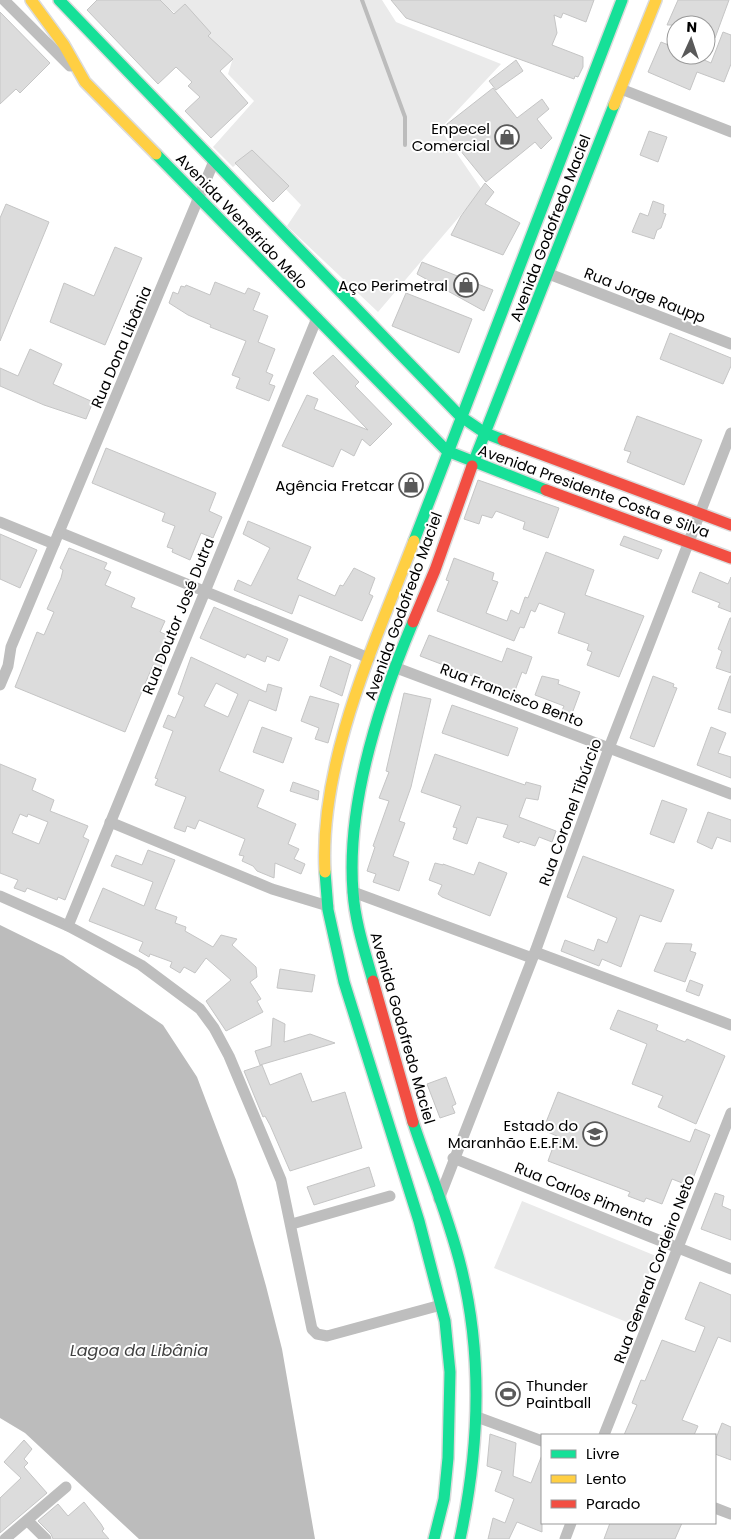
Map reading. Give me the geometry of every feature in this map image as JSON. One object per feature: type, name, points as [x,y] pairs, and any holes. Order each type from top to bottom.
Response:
[{"type":"main road","name":"Avenida Wenefrido Melo","points":[[32,0],[64,45],[85,82],[447,451]]},
{"type":"main road","name":"Avenida Wenefrido Melo","points":[[59,0],[460,416]]},
{"type":"main road","name":"Avenida Godofredo Maciel","points":[[434,1539],[446,1486],[450,1412],[450,1367],[447,1335],[436,1282],[408,1184],[344,986],[328,906],[324,862],[326,821],[346,728],[369,658],[460,416],[622,0]]},
{"type":"main road","name":"Avenida Godofredo Maciel","points":[[460,1539],[467,1507],[477,1417],[472,1322],[461,1266],[438,1201],[382,1021],[361,939],[353,892],[354,839],[359,797],[394,667],[435,570],[485,433],[656,0]]},
{"type":"main road","name":"Avenida Presidente Costa e Silva","points":[[460,416],[485,433],[731,526]]},
{"type":"main road","name":"Avenida Presidente Costa e Silva","points":[[447,451],[473,464],[731,558]]},
{"type":"street","points":[[4,0],[85,82]]},
{"type":"street","points":[[621,90],[731,132]]},
{"type":"street","name":"Rua Dona Libânia","points":[[0,685],[8,666],[11,647],[214,161]]},
{"type":"street","name":"Rua Jorge Raupp","points":[[549,274],[731,344]]},
{"type":"street","name":"Rua Doutor José Dutra","points":[[68,926],[317,318]]},
{"type":"street","name":"Rua Coronel Tibúrcio","points":[[438,1201],[534,955],[609,748],[731,434]]},
{"type":"street","points":[[0,522],[54,544]]},
{"type":"street","points":[[59,532],[369,658]]},
{"type":"street","name":"Rua Francisco Bento","points":[[394,667],[731,794]]},
{"type":"street","points":[[110,822],[272,889],[328,906]]},
{"type":"street","points":[[353,892],[731,1025]]},
{"type":"street","points":[[0,896],[68,926],[141,965],[169,984],[205,1015],[229,1056],[281,1180],[292,1224],[312,1329],[317,1334],[327,1336],[441,1305]]},
{"type":"street","name":"Rua General Cordeiro Neto","points":[[604,1434],[731,1113]]},
{"type":"street","name":"Rua Carlos Pimenta","points":[[454,1158],[731,1269]]},
{"type":"street","points":[[292,1224],[390,1196]]},
{"type":"street","points":[[477,1417],[541,1441]]},
{"type":"street","points":[[5,1539],[66,1487]]},
{"type":"street","points":[[716,1508],[731,1514]]},
{"type":"street","points":[[28,1521],[46,1539]]},
{"type":"street","points":[[565,1539],[570,1524]]},
{"type":"shaded area","points":[[158,0],[382,0],[396,22],[501,64],[440,129],[482,190],[378,312],[287,226],[301,205],[250,152],[233,167],[213,147],[254,101],[228,74],[233,58]]},
{"type":"shaded area","points":[[522,1201],[656,1256],[629,1323],[494,1268]]},
{"type":"water","name":"Lagoa da Libânia","points":[[0,925],[63,956],[163,1025],[197,1077],[236,1180],[266,1286],[282,1349],[315,1539],[139,1539],[25,1433],[0,1418]]},
{"type":"building","points":[[97,0],[160,0],[174,14],[185,4],[211,33],[208,36],[233,59],[220,71],[248,103],[211,138],[185,111],[200,97],[188,86],[192,82],[176,67],[158,84],[87,10]]},
{"type":"building","points":[[391,0],[594,0],[586,22],[563,13],[561,18],[554,15],[557,33],[552,45],[583,57],[583,67],[578,77],[575,76],[574,79],[406,18]]},
{"type":"building","points":[[678,0],[729,0],[716,35],[716,15],[671,15]]},
{"type":"building","points":[[0,12],[50,63],[20,93],[16,89],[0,104]]},
{"type":"building","points":[[723,32],[731,35],[731,64],[724,82],[697,72],[690,90],[648,72],[661,42],[666,44],[666,65],[716,65],[716,50]]},
{"type":"building","points":[[516,60],[523,71],[496,90],[489,81]]},
{"type":"building","points":[[493,88],[517,118],[542,99],[549,109],[537,119],[552,138],[541,149],[535,142],[486,182],[442,128]]},
{"type":"building","points":[[649,131],[667,137],[658,162],[640,155]]},
{"type":"building","points":[[252,150],[289,186],[273,202],[235,163]]},
{"type":"building","points":[[485,183],[494,192],[485,204],[520,223],[503,255],[451,235],[461,216]]},
{"type":"building","points":[[653,201],[664,205],[663,213],[666,214],[661,228],[657,230],[654,239],[632,232],[640,213],[648,216]]},
{"type":"building","points":[[6,204],[49,222],[0,341],[0,218]]},
{"type":"building","points":[[115,247],[142,258],[105,345],[50,322],[64,283],[94,296]]},
{"type":"building","points":[[422,262],[493,290],[484,311],[417,274]]},
{"type":"building","points":[[215,282],[245,294],[248,288],[260,293],[253,310],[268,316],[258,342],[275,349],[266,372],[273,375],[269,384],[275,386],[269,401],[236,388],[240,378],[232,375],[246,341],[210,327],[211,325],[188,315],[169,303],[173,292],[178,294],[181,286],[185,287],[186,285],[210,295]]},
{"type":"building","points":[[406,293],[472,319],[459,353],[392,326]]},
{"type":"building","points":[[670,333],[731,358],[731,366],[723,384],[660,359]]},
{"type":"building","points":[[30,349],[62,364],[53,384],[93,402],[86,419],[44,405],[0,386],[0,368],[18,376]]},
{"type":"building","points":[[333,355],[359,382],[355,386],[392,424],[370,446],[362,439],[354,456],[341,449],[333,467],[282,446],[307,395],[318,399],[314,409],[368,430],[313,373]]},
{"type":"building","points":[[637,416],[702,440],[684,485],[627,462],[631,452],[624,450]]},
{"type":"building","points":[[106,448],[216,493],[209,511],[222,517],[213,538],[201,533],[190,560],[172,552],[173,549],[167,547],[175,526],[162,521],[165,513],[92,483]]},
{"type":"building","points":[[478,480],[559,508],[548,538],[523,529],[525,522],[496,511],[492,518],[482,515],[479,524],[464,519]]},
{"type":"building","points":[[248,521],[311,547],[297,579],[335,596],[340,585],[343,586],[354,568],[375,578],[369,594],[373,596],[362,621],[299,595],[292,614],[234,590],[238,580],[251,586],[270,548],[243,534]]},
{"type":"building","points":[[0,534],[37,550],[20,588],[0,579]]},
{"type":"building","points":[[624,536],[662,550],[658,559],[620,545]]},
{"type":"building","points":[[69,548],[107,563],[104,569],[111,572],[105,585],[135,598],[131,607],[165,621],[160,632],[167,635],[159,655],[165,658],[161,668],[153,665],[125,732],[15,687],[37,632],[44,635],[54,612],[47,609],[61,578],[63,570],[60,568]]},
{"type":"building","points":[[546,552],[594,570],[585,595],[644,616],[619,677],[587,665],[592,652],[587,650],[589,644],[558,633],[565,613],[539,603],[535,612],[531,610],[524,628],[520,627],[514,641],[437,611],[449,581],[446,580],[454,558],[494,573],[492,580],[498,582],[486,613],[507,621],[511,610],[519,614],[525,597],[528,598]]},
{"type":"building","points":[[700,572],[728,584],[731,577],[731,612],[718,607],[720,603],[692,592]]},
{"type":"building","points":[[214,607],[288,639],[279,661],[267,656],[265,662],[247,654],[245,658],[200,638]]},
{"type":"building","points":[[730,618],[731,673],[716,668],[722,651],[718,649]]},
{"type":"building","points":[[429,635],[502,662],[507,648],[532,657],[526,674],[522,672],[513,696],[473,683],[475,677],[420,656]]},
{"type":"building","points":[[330,656],[351,665],[342,696],[320,686]]},
{"type":"building","points":[[191,657],[266,692],[268,684],[282,688],[276,711],[249,700],[219,771],[264,790],[257,807],[296,824],[288,844],[299,849],[294,859],[305,864],[301,874],[275,863],[274,878],[257,871],[253,866],[242,861],[244,856],[239,855],[245,839],[199,820],[195,829],[187,826],[185,832],[174,828],[186,797],[155,785],[158,779],[155,778],[173,731],[163,727],[168,715],[175,718],[184,697],[178,694]],"holes":[[[216,683],[238,694],[228,717],[204,706]]]},
{"type":"building","points":[[542,676],[559,680],[558,684],[580,692],[570,719],[560,715],[564,706],[535,695]]},
{"type":"building","points":[[653,676],[674,684],[673,687],[677,688],[654,747],[630,738]]},
{"type":"building","points":[[731,676],[731,713],[718,709]]},
{"type":"building","points":[[404,693],[431,699],[411,787],[399,821],[405,823],[393,856],[409,862],[399,891],[373,882],[376,874],[367,871],[375,847],[373,846],[389,801],[379,798],[389,772],[386,771]]},
{"type":"building","points":[[310,696],[339,704],[328,743],[315,739],[319,728],[301,721]]},
{"type":"building","points":[[452,705],[518,728],[508,756],[442,733]]},
{"type":"building","points":[[262,727],[292,738],[283,763],[253,752]]},
{"type":"building","points":[[711,727],[726,733],[718,753],[731,757],[731,778],[697,765]]},
{"type":"building","points":[[435,754],[525,785],[526,782],[541,786],[538,800],[526,798],[519,817],[556,831],[552,842],[539,837],[535,846],[520,841],[519,843],[503,837],[508,825],[477,817],[467,844],[453,839],[457,828],[453,827],[461,806],[421,792]]},
{"type":"building","points":[[0,764],[36,779],[32,790],[54,800],[50,811],[88,826],[83,837],[89,840],[65,900],[58,897],[57,900],[27,888],[25,892],[14,888],[18,880],[0,873]],"holes":[[[20,814],[27,817],[28,814],[48,822],[39,844],[12,833]]]},
{"type":"building","points":[[293,782],[319,791],[318,800],[290,791]]},
{"type":"building","points":[[662,800],[687,809],[674,843],[650,834]]},
{"type":"building","points":[[708,812],[731,820],[731,842],[717,837],[712,849],[697,842]]},
{"type":"building","points":[[148,850],[175,860],[155,909],[177,917],[175,923],[186,927],[185,931],[213,947],[221,935],[237,939],[232,945],[256,967],[257,977],[250,982],[261,999],[257,1001],[263,1012],[226,1031],[206,1001],[231,980],[206,958],[195,973],[184,967],[180,973],[170,967],[172,962],[150,954],[149,957],[139,951],[143,942],[89,921],[103,888],[144,906],[153,882],[111,866],[116,855],[142,865]]},
{"type":"building","points":[[583,856],[674,890],[661,922],[640,915],[621,967],[602,959],[599,966],[561,951],[565,940],[594,951],[598,939],[607,943],[617,918],[567,897]]},
{"type":"building","points":[[479,862],[507,873],[490,916],[442,897],[438,894],[442,885],[429,880],[435,863],[474,875]]},
{"type":"building","points":[[666,943],[692,944],[690,951],[696,953],[685,982],[654,971]]},
{"type":"building","points":[[280,969],[315,975],[312,992],[277,988]]},
{"type":"building","points":[[690,980],[703,985],[699,996],[686,991]]},
{"type":"building","points":[[618,1010],[658,1025],[656,1030],[685,1042],[687,1039],[725,1056],[696,1124],[658,1107],[663,1096],[632,1084],[647,1044],[610,1029]]},
{"type":"building","points":[[273,1018],[285,1024],[284,1042],[310,1034],[335,1043],[260,1065],[255,1051],[271,1046]]},
{"type":"building","points":[[262,1065],[270,1085],[301,1073],[312,1102],[345,1092],[362,1148],[290,1171],[270,1125],[265,1116],[263,1117],[244,1071]]},
{"type":"building","points":[[446,1077],[456,1104],[452,1106],[455,1113],[440,1118],[427,1084]]},
{"type":"building","points":[[558,1092],[690,1142],[695,1129],[710,1135],[690,1186],[672,1179],[662,1204],[646,1198],[644,1202],[628,1196],[630,1192],[548,1161],[557,1136],[543,1130]]},
{"type":"building","points":[[369,1167],[375,1186],[314,1205],[307,1187]]},
{"type":"building","points":[[715,1193],[724,1196],[722,1206],[731,1210],[731,1240],[701,1229]]},
{"type":"building","points":[[700,1282],[731,1295],[731,1342],[718,1337],[682,1420],[698,1426],[694,1434],[624,1434],[637,1405],[632,1403],[641,1380],[645,1381],[662,1340],[695,1352],[705,1327],[685,1319]]},
{"type":"building","points":[[722,1423],[731,1427],[731,1460],[716,1454],[716,1438]]},
{"type":"building","points":[[490,1434],[516,1443],[513,1476],[531,1483],[541,1458],[542,1532],[517,1522],[509,1539],[488,1539],[493,1518],[505,1523],[514,1499],[495,1491],[502,1471],[487,1466]]},
{"type":"building","points":[[24,1440],[32,1449],[24,1459],[28,1463],[24,1467],[47,1493],[0,1533],[0,1498],[21,1478],[4,1462]]},
{"type":"building","points":[[84,1502],[101,1524],[104,1529],[102,1531],[109,1539],[53,1539],[51,1534],[38,1521],[58,1504],[68,1516]]},
{"type":"building","points":[[610,1524],[682,1524],[675,1539],[604,1539]]},
{"type":"waterway","points":[[362,0],[405,117],[405,145]]},
{"type":"traffic: fast","points":[[59,0],[460,416],[485,433],[503,440]]},
{"type":"traffic: fast","points":[[414,541],[622,0]]},
{"type":"traffic: fast","points":[[472,466],[614,105]]},
{"type":"traffic: fast","points":[[156,154],[447,451],[546,490]]},
{"type":"traffic: fast","points":[[373,981],[354,903],[352,858],[355,824],[360,789],[377,720],[400,653],[413,622]]},
{"type":"traffic: fast","points":[[325,872],[328,910],[344,982],[419,1221],[445,1321],[450,1372],[448,1458],[444,1499],[434,1539]]},
{"type":"traffic: fast","points":[[413,1122],[456,1249],[468,1301],[473,1335],[476,1403],[474,1437],[471,1471],[460,1539]]},
{"type":"traffic: slow","points":[[31,0],[64,45],[85,82],[156,154]]},
{"type":"traffic: slow","points":[[614,105],[656,0]]},
{"type":"traffic: slow","points":[[325,872],[326,830],[331,788],[340,745],[367,661],[414,541]]},
{"type":"traffic: jam","points":[[503,440],[731,525]]},
{"type":"traffic: jam","points":[[413,622],[435,570],[472,466]]},
{"type":"traffic: jam","points":[[546,490],[731,558]]},
{"type":"traffic: jam","points":[[373,981],[413,1122]]},
{"type":"place","name":"Enpecel Comercial","points":[[507,137]]},
{"type":"place","name":"Aço Perimetral","points":[[466,285]]},
{"type":"place","name":"Agência Fretcar","points":[[411,485]]},
{"type":"place","name":"Estado do Maranhão E.E.F.M.","points":[[595,1134]]},
{"type":"place","name":"Thunder Paintball","points":[[508,1394]]}]
